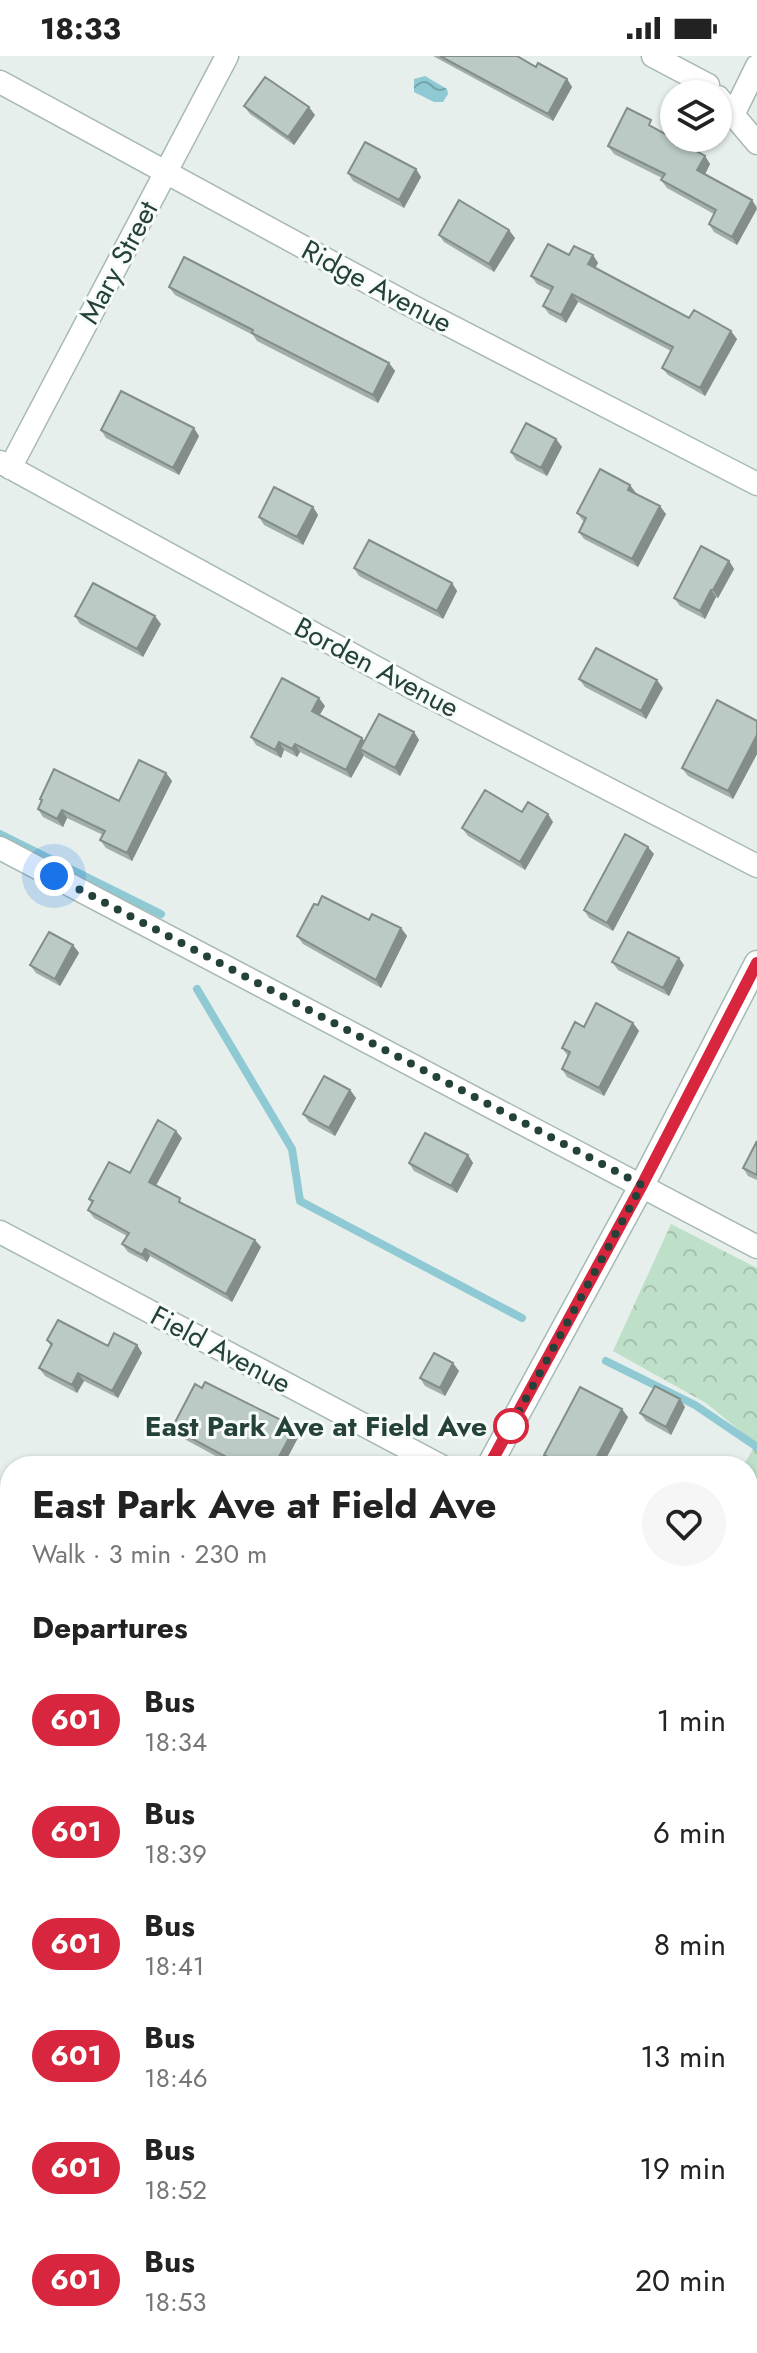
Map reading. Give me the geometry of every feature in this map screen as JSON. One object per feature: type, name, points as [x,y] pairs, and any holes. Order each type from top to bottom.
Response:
[{"type":"street","name":"Mary Street","points":[[5,465],[227,56]]},
{"type":"street","points":[[653,56],[694,80]]},
{"type":"street","points":[[684,56],[704,80]]},
{"type":"street","points":[[757,66],[733,115],[757,143]]},
{"type":"street","name":"Ridge Avenue","points":[[0,82],[408,304],[757,484]]},
{"type":"street","name":"Borden Avenue","points":[[5,465],[415,689],[757,866]]},
{"type":"street","points":[[0,848],[757,1247]]},
{"type":"street","points":[[494,1456],[642,1185],[757,963]]},
{"type":"street","name":"Field Avenue","points":[[0,1232],[422,1456]]},
{"type":"green space","points":[[671,1224],[757,1268],[757,1456],[749,1456],[756,1444],[706,1403],[613,1351]]},
{"type":"water","points":[[425,76],[447,89],[448,94],[443,102],[434,102],[414,92],[414,79]]},
{"type":"building","points":[[440,56],[517,56],[536,67],[538,63],[567,79],[548,114]]},
{"type":"building","points":[[265,77],[309,107],[288,137],[244,106]]},
{"type":"building","points":[[627,108],[651,120],[649,125],[660,131],[660,152],[698,152],[705,156],[697,170],[752,200],[732,237],[709,224],[716,210],[661,180],[665,174],[608,146]]},
{"type":"building","points":[[365,142],[416,169],[399,200],[348,173]]},
{"type":"building","points":[[459,200],[509,230],[489,264],[439,235]]},
{"type":"building","points":[[548,244],[569,255],[574,246],[593,255],[588,264],[689,318],[694,310],[731,331],[700,388],[662,368],[673,347],[572,294],[561,315],[543,306],[553,287],[531,276]]},
{"type":"building","points":[[184,257],[389,363],[373,395],[169,287]]},
{"type":"building","points":[[121,391],[194,428],[173,468],[101,430]]},
{"type":"building","points":[[526,423],[556,439],[541,468],[511,452]]},
{"type":"building","points":[[600,469],[630,485],[628,490],[660,506],[632,559],[579,532],[586,518],[577,513]]},
{"type":"building","points":[[274,487],[313,507],[297,537],[259,517]]},
{"type":"building","points":[[369,540],[452,583],[437,611],[354,568]]},
{"type":"building","points":[[701,546],[729,561],[700,611],[674,598]]},
{"type":"building","points":[[93,583],[155,616],[137,649],[75,616]]},
{"type":"building","points":[[596,648],[657,680],[641,711],[579,679]]},
{"type":"building","points":[[282,678],[319,698],[312,711],[362,738],[346,770],[295,744],[292,749],[279,742],[275,750],[251,737]]},
{"type":"building","points":[[717,700],[757,721],[757,735],[728,791],[682,768]]},
{"type":"building","points":[[379,714],[414,732],[395,768],[360,749]]},
{"type":"building","points":[[139,760],[166,773],[127,853],[100,840],[105,831],[62,810],[57,819],[38,809],[54,769],[119,801]]},
{"type":"building","points":[[485,790],[522,812],[528,802],[548,814],[520,862],[462,828]]},
{"type":"building","points":[[625,834],[648,847],[607,923],[584,910]]},
{"type":"building","points":[[322,896],[369,920],[372,914],[401,928],[376,980],[297,936],[314,904],[318,905]]},
{"type":"building","points":[[49,932],[73,945],[55,979],[30,965]]},
{"type":"building","points":[[628,932],[679,958],[663,988],[612,962]]},
{"type":"building","points":[[596,1003],[633,1023],[599,1088],[562,1069],[570,1052],[562,1048],[575,1022],[584,1027]]},
{"type":"building","points":[[324,1076],[350,1090],[329,1128],[303,1114]]},
{"type":"building","points":[[158,1120],[176,1131],[149,1182],[180,1198],[179,1202],[255,1240],[226,1294],[145,1249],[142,1255],[122,1244],[129,1233],[88,1210],[93,1201],[89,1199],[109,1162],[130,1173]]},
{"type":"building","points":[[425,1133],[468,1155],[451,1186],[409,1163]]},
{"type":"building","points":[[757,1141],[757,1175],[743,1168]]},
{"type":"building","points":[[58,1320],[108,1346],[114,1333],[137,1345],[112,1391],[78,1373],[72,1385],[39,1368],[52,1344],[47,1340]]},
{"type":"building","points":[[434,1353],[453,1363],[440,1388],[420,1378]]},
{"type":"building","points":[[205,1382],[295,1427],[279,1456],[224,1456],[172,1428],[195,1384],[202,1388]]},
{"type":"building","points":[[655,1386],[680,1399],[666,1427],[640,1413]]},
{"type":"building","points":[[580,1387],[622,1409],[597,1456],[544,1455]]},
{"type":"waterway","points":[[0,834],[161,914]]},
{"type":"waterway","points":[[197,989],[292,1149],[300,1201],[522,1318]]},
{"type":"waterway","points":[[606,1361],[695,1405],[757,1447]]},
{"type":"bus line","name":"601","points":[[494,1456],[642,1185],[757,963]]},
{"type":"place","name":"East Park Ave at Field Ave","points":[[511,1426]]},
{"type":"route","points":[[54,876],[642,1185],[511,1426]]}]
